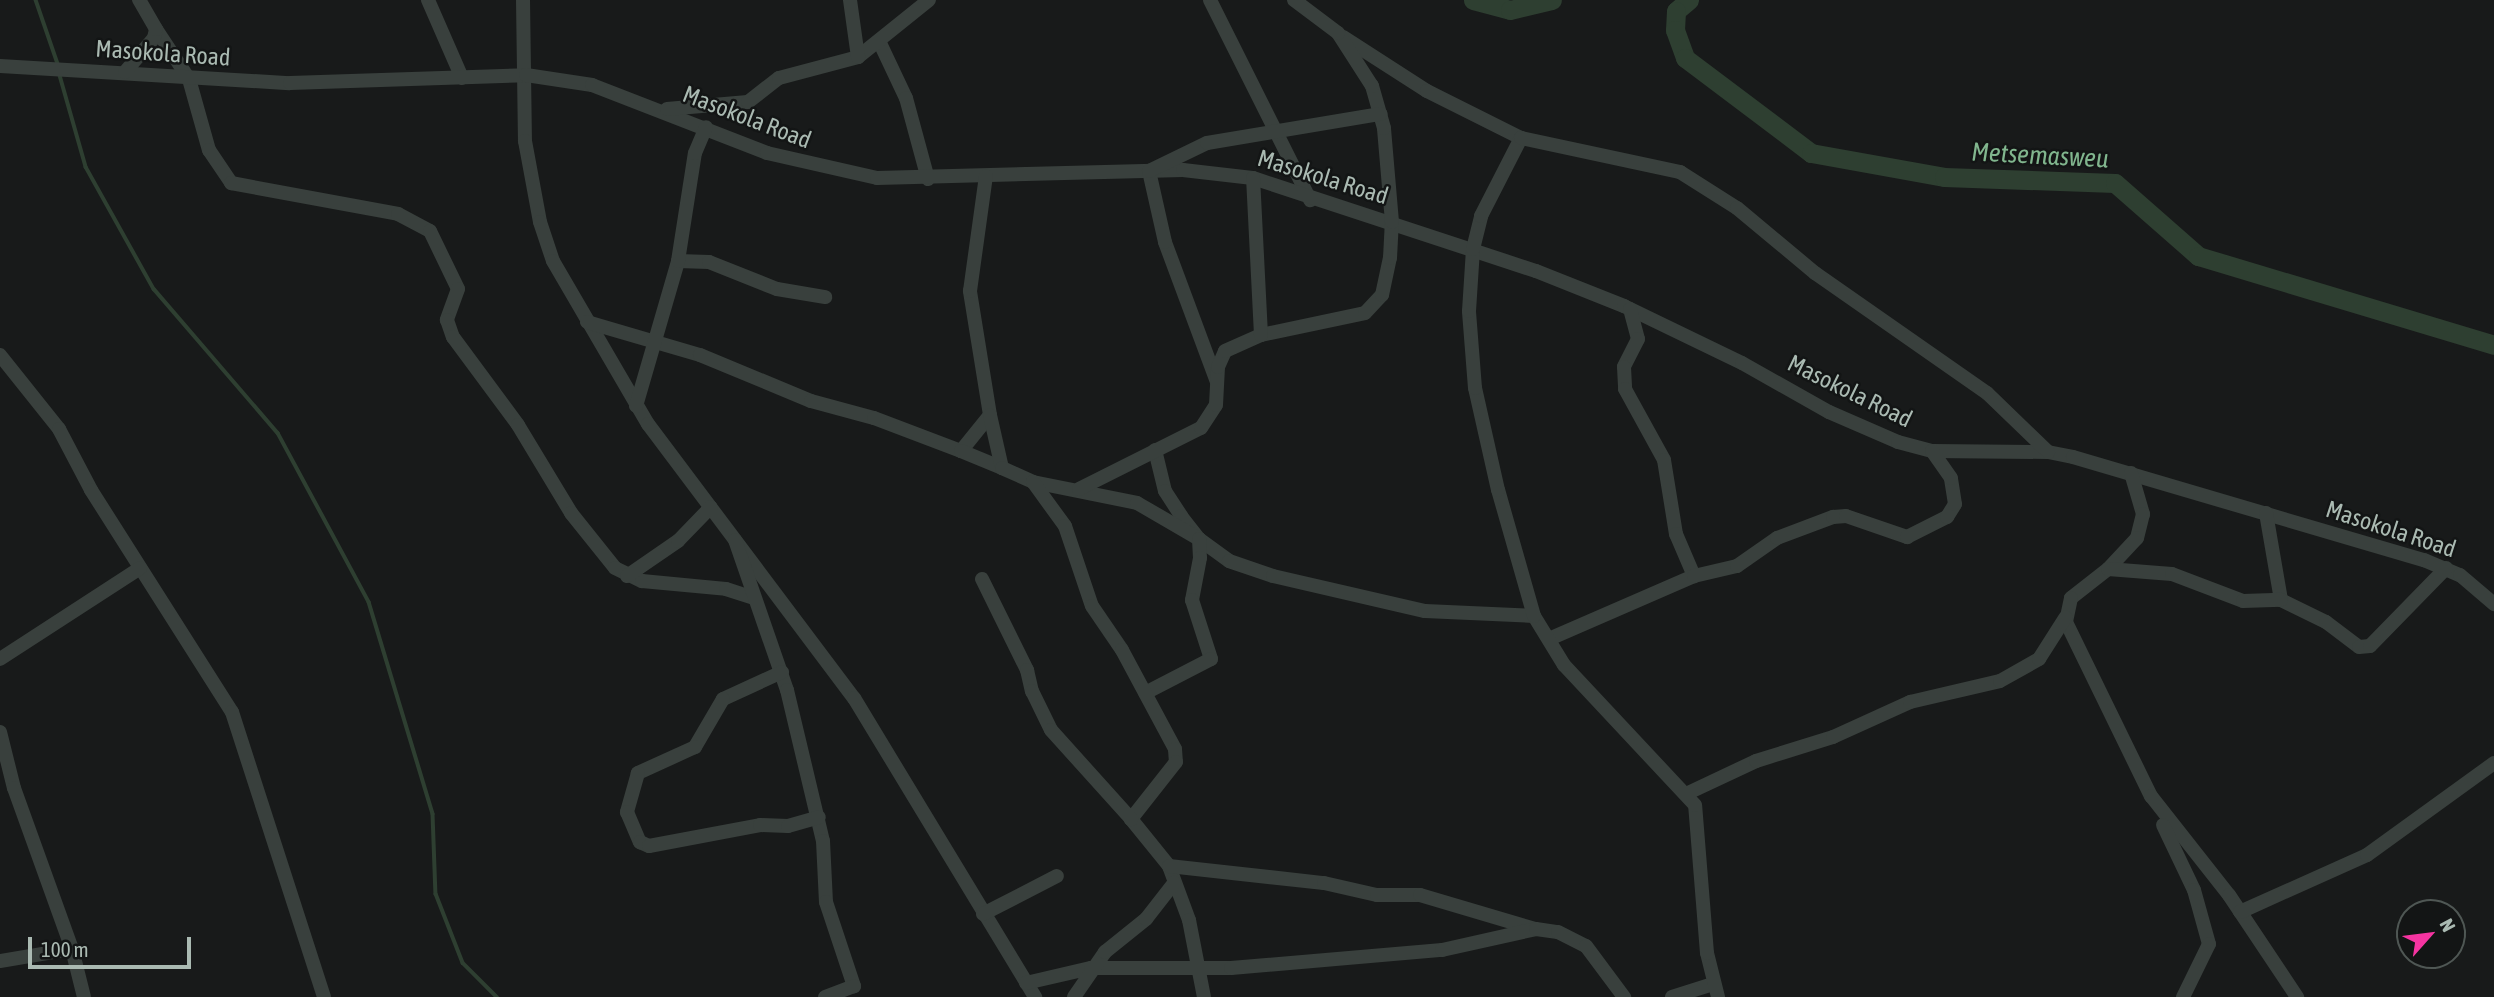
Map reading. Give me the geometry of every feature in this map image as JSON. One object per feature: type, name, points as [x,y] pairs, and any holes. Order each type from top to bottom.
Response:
[{"type":"street","points":[[139,0],[189,79],[209,150],[231,183],[398,214],[430,231],[458,289],[447,320],[453,337],[518,425],[572,513],[603,555],[627,576],[726,589],[753,598]]},
{"type":"street","points":[[428,0],[462,78]]},
{"type":"street","points":[[523,0],[525,141],[540,222],[553,261],[636,406],[711,507],[733,532],[860,708],[1035,997]]},
{"type":"street","points":[[850,0],[858,57]]},
{"type":"street","points":[[663,109],[748,102],[779,78],[858,57],[929,0]]},
{"type":"street","points":[[1210,0],[1279,133],[1310,200]]},
{"type":"street","points":[[1294,0],[1338,33],[1427,90],[1521,138],[1680,173],[1737,208],[1815,273],[1987,393],[2048,452]]},
{"type":"street","points":[[125,72],[154,38],[156,29]]},
{"type":"street","points":[[1079,489],[1107,480],[1207,422],[1216,405],[1217,382],[1225,351],[1262,335],[1365,313],[1385,286],[1392,222],[1381,114],[1373,86],[1338,33]]},
{"type":"street","points":[[879,41],[906,98],[928,179]]},
{"type":"street","name":"Masokola Road","points":[[0,66],[42,71],[125,72],[189,79],[290,83],[526,75],[592,85],[663,109],[800,164],[877,178],[928,179],[1149,171],[1253,178],[1310,200],[1392,222],[1473,249],[1630,309],[1742,363],[1829,412],[1899,442],[1932,451],[2048,452],[2131,473],[2446,568],[2494,604]]},
{"type":"street","points":[[1217,382],[1165,242],[1149,171],[1208,143],[1381,114]]},
{"type":"street","points":[[636,406],[678,261],[695,153],[706,127]]},
{"type":"street","points":[[1521,138],[1489,198],[1473,249],[1469,312],[1475,388],[1534,616],[1580,685],[1688,793],[1695,806],[1702,848],[1705,937],[1716,990],[1672,997]]},
{"type":"street","points":[[986,176],[970,290],[990,415],[1002,468]]},
{"type":"street","points":[[1253,178],[1262,335]]},
{"type":"street","points":[[678,261],[709,262],[777,289],[825,297]]},
{"type":"street","points":[[1630,309],[1638,339],[1624,367],[1625,389],[1664,460],[1676,534],[1694,576]]},
{"type":"street","points":[[586,322],[700,355],[810,401],[874,418],[1033,482],[1079,489],[1157,511],[1229,561],[1273,576],[1424,611],[1534,616]]},
{"type":"street","points":[[0,355],[59,429],[140,568],[232,712],[324,997]]},
{"type":"street","points":[[961,451],[990,415]]},
{"type":"street","points":[[1145,693],[1211,659],[1192,600],[1200,558],[1199,539],[1166,491],[1155,450]]},
{"type":"street","points":[[1549,639],[1694,576],[1744,563],[1777,538],[1833,517],[1846,516],[1907,537],[1947,517],[1955,504],[1953,485],[1932,451]]},
{"type":"street","points":[[1688,793],[1756,761],[1833,737],[1910,702],[2000,681],[2039,659],[2065,618],[2071,598],[2108,569],[2133,543],[2143,514],[2131,473]]},
{"type":"street","points":[[1033,482],[1065,526],[1092,606],[1145,693],[1177,755],[1171,769],[1131,818]]},
{"type":"street","points":[[627,576],[678,541],[711,507]]},
{"type":"street","points":[[2266,513],[2281,600]]},
{"type":"street","points":[[733,532],[753,598],[782,671],[819,817],[826,902],[856,992],[825,997]]},
{"type":"street","points":[[0,659],[140,568]]},
{"type":"street","points":[[2108,569],[2172,574],[2243,601],[2281,600],[2364,648],[2446,568]]},
{"type":"street","points":[[982,579],[1027,670],[1032,691],[1051,730],[1131,818],[1170,866],[1189,920],[1204,997]]},
{"type":"street","points":[[2065,618],[2155,802],[2194,890],[2209,944],[2183,997]]},
{"type":"street","points":[[782,671],[723,699],[695,747],[638,772],[627,812],[640,842],[649,846],[760,825],[788,826],[819,817]]},
{"type":"street","points":[[0,732],[34,850],[72,949],[84,997]]},
{"type":"street","points":[[2240,912],[2367,855],[2494,763]]},
{"type":"street","points":[[2155,802],[2240,912],[2297,997]]},
{"type":"street","points":[[1170,866],[1324,883],[1377,895],[1420,895],[1536,929],[1558,932],[1586,946],[1622,996]]},
{"type":"street","points":[[983,914],[1057,876]]},
{"type":"street","points":[[1074,997],[1091,968],[1146,919],[1174,883]]},
{"type":"street","points":[[1026,982],[1091,968],[1199,969],[1442,950],[1536,929]]},
{"type":"street","points":[[0,961],[72,949]]},
{"type":"waterway","points":[[36,0],[58,64]]},
{"type":"waterway","name":"Metsemasweu","points":[[1473,0],[1510,10],[1552,0]]},
{"type":"waterway","name":"Metsemasweu","points":[[1689,0],[1676,11],[1675,30],[1685,58],[1811,153],[1944,177],[2115,183],[2198,256],[2494,345]]},
{"type":"waterway","points":[[59,72],[86,167],[154,289],[278,433],[369,602],[433,814],[436,894],[463,963],[497,997]]}]
